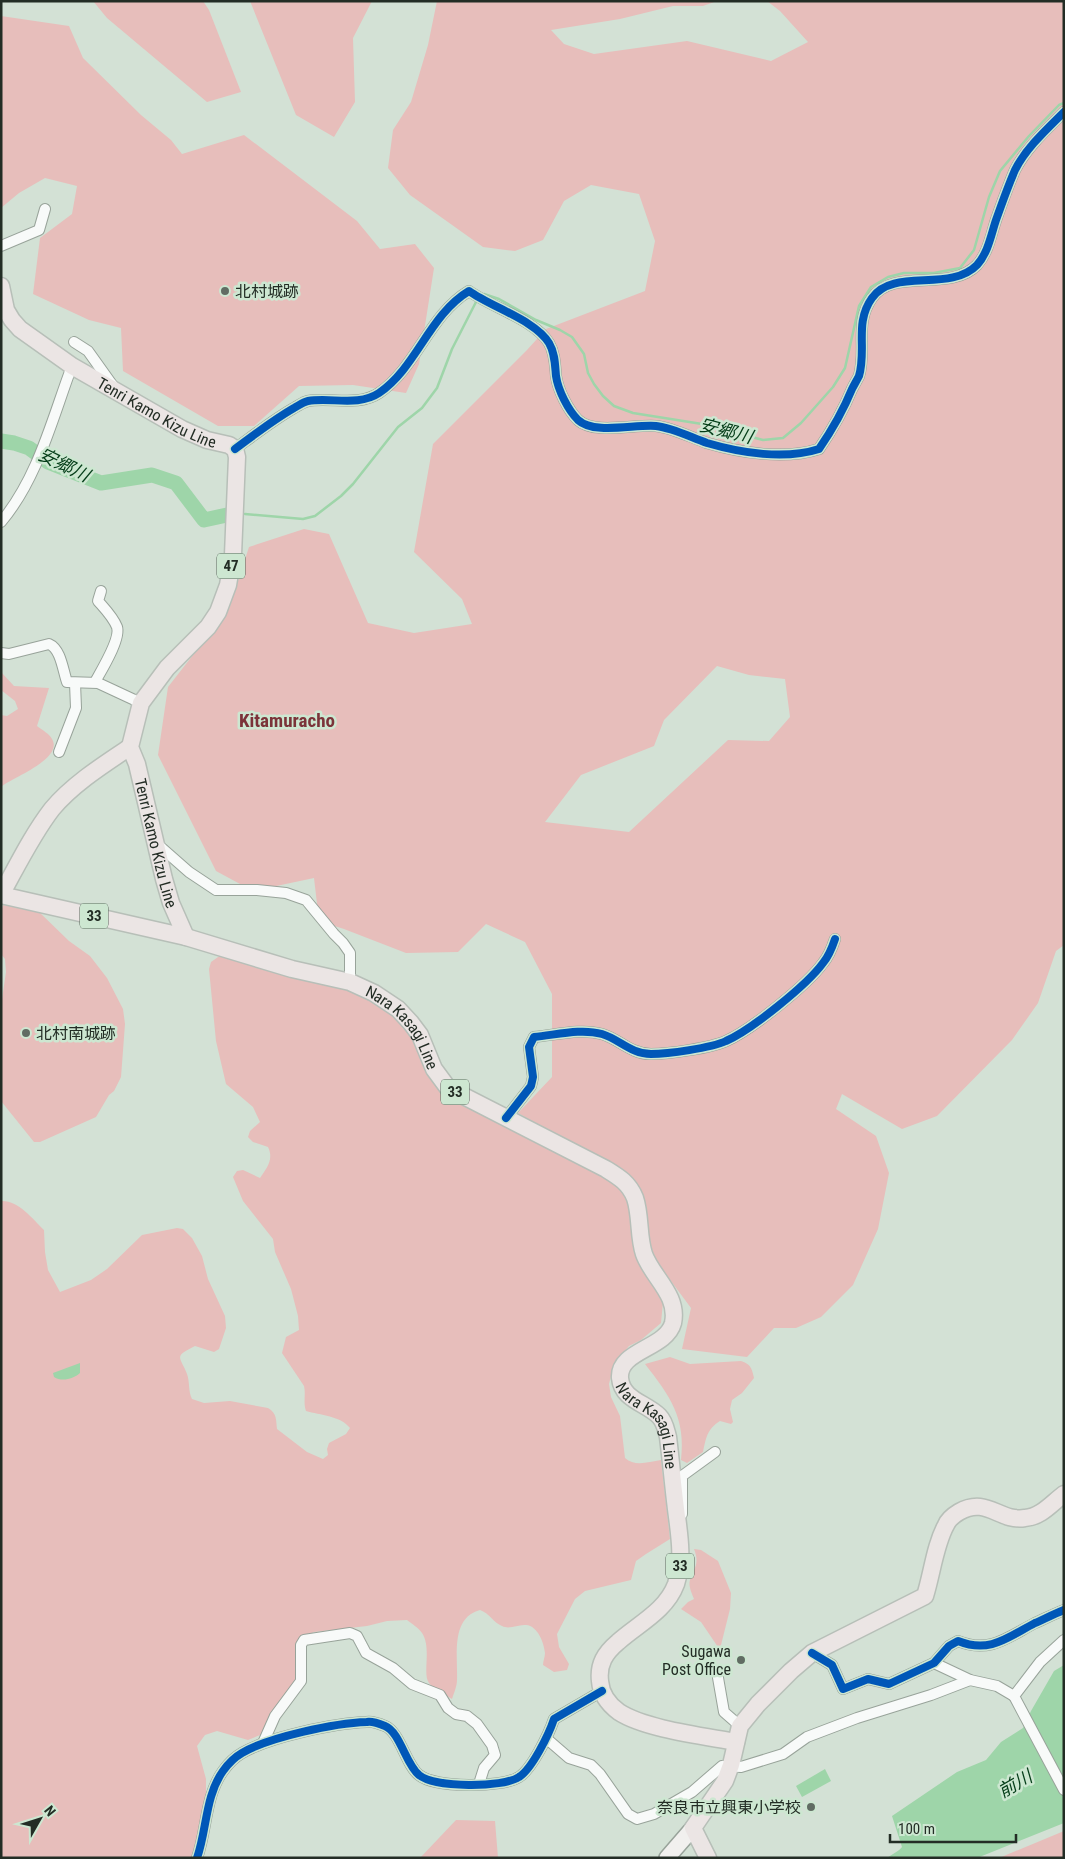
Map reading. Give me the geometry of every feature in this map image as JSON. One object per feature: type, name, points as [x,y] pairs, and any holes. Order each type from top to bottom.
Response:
[{"type":"main road","name":"Tenri Kamo Kizu Line","points":[[1,286],[6,310],[12,320],[20,329],[72,366],[182,429],[235,449],[237,457],[233,556],[228,585],[218,612],[208,626],[167,668],[141,703],[130,747],[137,764],[171,903],[186,938]]},
{"type":"main road","points":[[1,895],[34,836],[54,808],[94,772],[130,747]]},
{"type":"main road","name":"Nara Kasagi Line","points":[[1,895],[186,938],[292,969],[350,982],[374,993],[392,1005],[411,1023],[420,1035],[434,1069],[448,1088],[606,1169],[624,1181],[634,1198],[638,1214],[639,1236],[645,1256],[666,1288],[673,1307],[673,1323],[668,1333],[659,1341],[634,1355],[625,1363],[620,1371],[620,1381],[623,1389],[631,1398],[659,1416],[665,1424],[678,1521],[680,1565],[676,1584],[668,1599],[656,1612],[618,1642],[602,1660],[599,1671],[602,1692]]},
{"type":"main road","points":[[667,1858],[693,1828],[725,1781],[731,1765],[738,1734],[758,1704],[791,1670],[812,1653],[925,1596],[946,1524],[970,1506],[985,1507],[1010,1517],[1025,1519],[1039,1514],[1064,1494]]},
{"type":"main road","points":[[602,1692],[607,1701],[618,1711],[633,1719],[659,1726],[738,1734]]},
{"type":"main road","points":[[693,1828],[708,1858]]},
{"type":"street","points":[[235,449],[266,425],[307,401],[356,401],[377,394],[395,380],[457,298],[469,291],[537,330],[549,343],[561,391],[577,419],[585,425],[595,428],[657,426],[708,443],[769,454],[807,453],[819,449],[845,407],[859,376],[864,312],[872,297],[884,286],[959,277],[976,266],[985,255],[1002,203],[1016,169],[1043,133],[1064,112]]},
{"type":"street","points":[[1,246],[39,230],[45,209]]},
{"type":"street","points":[[74,342],[88,351],[118,393]]},
{"type":"street","points":[[1,522],[24,492],[72,366]]},
{"type":"street","points":[[95,682],[115,643],[118,630],[114,620],[98,601],[101,591]]},
{"type":"street","points":[[1,653],[9,654],[49,644],[54,646],[57,651],[67,682],[95,682],[141,703]]},
{"type":"street","points":[[59,752],[76,708],[75,683]]},
{"type":"street","points":[[155,842],[189,872],[216,890],[257,890],[286,893],[306,900],[350,953],[350,982]]},
{"type":"street","points":[[506,1118],[531,1086],[534,1077],[529,1047],[534,1036],[588,1031],[604,1034],[625,1047],[649,1054],[674,1052],[725,1042],[744,1031],[808,979],[830,953],[835,939]]},
{"type":"street","points":[[678,1521],[684,1512],[682,1476],[715,1452]]},
{"type":"street","points":[[812,1653],[832,1665],[843,1689],[868,1679],[888,1684],[934,1663],[949,1646],[958,1641],[975,1647],[997,1644],[1064,1610]]},
{"type":"street","points":[[263,1743],[274,1716],[301,1681],[301,1645],[304,1640],[350,1633],[357,1636],[366,1652],[393,1668],[412,1684],[440,1695],[448,1708],[456,1714],[466,1716],[477,1724],[492,1745],[495,1755],[484,1768],[479,1784]]},
{"type":"street","points":[[1014,1696],[1040,1662],[1064,1640]]},
{"type":"street","points":[[934,1663],[970,1680],[997,1686],[1014,1696],[1064,1790]]},
{"type":"street","points":[[718,1672],[724,1712],[738,1734]]},
{"type":"street","points":[[547,1739],[569,1758],[591,1765],[600,1774],[628,1814],[637,1818],[654,1814],[692,1792],[722,1766],[741,1767],[783,1754],[808,1737],[857,1718],[931,1695],[970,1680]]},
{"type":"street","points":[[197,1858],[210,1802],[219,1777],[232,1760],[241,1753],[263,1743],[329,1727],[369,1722],[388,1727],[404,1750],[410,1766],[423,1778],[438,1783],[493,1784],[520,1777],[547,1739],[554,1720],[602,1692]]},
{"type":"shaded area","points":[[93,1],[203,1],[209,10],[241,92],[207,102],[107,18]]},
{"type":"shaded area","points":[[250,1],[372,1],[353,38],[355,102],[334,137],[296,115]]},
{"type":"shaded area","points":[[437,1],[717,1],[703,6],[673,6],[620,19],[551,30],[564,44],[594,54],[687,41],[771,61],[808,42],[780,11],[767,1],[1064,1],[1064,945],[1056,951],[1038,1003],[1012,1040],[937,1116],[902,1129],[842,1094],[836,1109],[876,1136],[889,1173],[878,1229],[853,1285],[821,1317],[796,1328],[774,1328],[747,1357],[682,1349],[691,1308],[656,1261],[628,1176],[518,1113],[552,1077],[552,994],[525,942],[486,924],[458,952],[406,953],[319,921],[314,878],[253,891],[216,871],[158,755],[168,687],[229,609],[249,547],[304,529],[329,534],[368,623],[414,633],[472,624],[462,599],[414,552],[433,444],[546,329],[645,291],[655,241],[639,194],[591,185],[564,201],[543,240],[515,251],[483,247],[410,195],[388,168],[393,130],[411,102],[428,45]],"holes":[[[717,666],[749,675],[785,679],[790,717],[769,741],[728,740],[629,832],[545,822],[581,775],[654,746],[664,720]]]},
{"type":"shaded area","points":[[1,16],[69,26],[83,58],[141,115],[171,140],[182,154],[244,135],[357,221],[380,249],[415,244],[434,268],[419,364],[406,393],[353,385],[299,386],[254,426],[218,426],[123,371],[121,328],[89,320],[33,294],[40,238],[72,214],[77,186],[45,178],[19,193],[1,208]]},
{"type":"shaded area","points":[[1,672],[14,686],[49,688],[37,726],[51,737],[54,746],[51,754],[44,761],[1,787],[1,715],[7,716],[18,709],[15,701],[1,690]]},
{"type":"shaded area","points":[[3,905],[37,910],[69,941],[90,956],[107,978],[123,1009],[125,1024],[121,1077],[114,1091],[109,1095],[96,1117],[40,1142],[34,1142],[1,1101],[1,1006],[6,972],[5,959],[1,954],[1,912]]},
{"type":"shaded area","points":[[221,955],[330,984],[370,998],[405,1026],[434,1083],[512,1126],[618,1180],[631,1200],[655,1283],[663,1302],[661,1323],[641,1340],[629,1346],[614,1364],[609,1384],[611,1397],[620,1416],[625,1458],[637,1463],[661,1460],[670,1539],[636,1561],[631,1580],[585,1591],[575,1599],[557,1634],[559,1647],[569,1664],[567,1670],[554,1672],[543,1665],[545,1653],[540,1636],[534,1628],[526,1625],[505,1627],[499,1625],[480,1610],[470,1614],[460,1630],[457,1650],[457,1682],[452,1699],[429,1683],[426,1674],[427,1653],[425,1639],[419,1629],[407,1620],[387,1621],[367,1626],[314,1632],[300,1639],[298,1680],[260,1735],[248,1740],[217,1731],[205,1735],[197,1746],[206,1779],[206,1798],[194,1857],[192,1858],[1,1858],[1,1201],[19,1207],[44,1230],[48,1270],[60,1292],[91,1280],[107,1269],[142,1235],[177,1228],[183,1229],[192,1238],[202,1256],[208,1279],[225,1316],[226,1328],[219,1349],[214,1352],[195,1346],[183,1352],[180,1357],[188,1377],[192,1399],[204,1403],[230,1401],[268,1408],[275,1414],[277,1429],[307,1452],[323,1459],[328,1455],[329,1443],[346,1434],[350,1428],[336,1418],[306,1411],[304,1386],[282,1353],[286,1337],[299,1330],[298,1316],[291,1289],[275,1252],[273,1239],[243,1201],[233,1177],[237,1171],[243,1170],[260,1178],[270,1159],[270,1151],[268,1147],[253,1142],[248,1137],[250,1131],[260,1122],[253,1107],[226,1084],[216,1041],[209,969],[211,962]]},
{"type":"shaded area","points":[[670,1357],[690,1364],[741,1361],[750,1367],[754,1378],[742,1393],[732,1400],[730,1409],[733,1422],[731,1424],[720,1421],[712,1427],[705,1442],[703,1452],[687,1463],[681,1460],[681,1432],[674,1408],[669,1397],[645,1364]]},
{"type":"shaded area","points":[[694,1549],[701,1550],[718,1561],[731,1593],[730,1609],[721,1645],[718,1647],[701,1622],[681,1609],[694,1599],[690,1590],[690,1580],[696,1562]]},
{"type":"shaded area","points":[[456,1820],[495,1821],[498,1858],[420,1858]]},
{"type":"shaded area","points":[[1064,1831],[1064,1858],[999,1858]]},
{"type":"water","points":[[80,1363],[80,1373],[74,1377],[64,1380],[54,1377],[53,1373]]},
{"type":"water","points":[[1064,1665],[1064,1823],[977,1858],[892,1858],[902,1847],[892,1816],[957,1772],[986,1760],[1001,1742],[1023,1728],[1054,1671]]},
{"type":"water","points":[[825,1769],[831,1781],[802,1797],[796,1786]]},
{"type":"waterway","name":"安郷川","points":[[481,296],[484,294],[499,299],[536,320],[572,337],[584,354],[588,373],[594,384],[614,406],[633,413],[702,424],[763,440],[783,438],[801,423],[833,387],[845,368],[859,306],[871,287],[888,277],[904,273],[934,273],[960,268],[974,250],[989,197],[1000,171],[1029,136],[1059,105],[1064,103]]},
{"type":"waterway","name":"安郷川","points":[[245,514],[303,519],[315,516],[341,496],[353,484],[398,427],[422,408],[437,388],[452,349],[477,300]]},
{"type":"waterway","name":"安郷川","points":[[1,441],[29,448],[48,462],[101,483],[152,475],[176,483],[204,520],[227,515]]},
{"type":"waterway","name":"前川","points":[[889,1858],[900,1851]]},
{"type":"cycle path","points":[[235,449],[279,418],[306,402],[317,400],[362,400],[379,393],[392,382],[414,356],[443,313],[469,291],[534,327],[549,343],[554,359],[557,382],[564,400],[574,416],[585,424],[604,428],[662,427],[720,447],[763,454],[792,454],[819,449],[837,420],[859,376],[862,356],[862,327],[867,307],[872,298],[881,289],[893,284],[907,281],[952,278],[966,273],[977,265],[987,249],[1015,170],[1037,139],[1064,112]]},
{"type":"cycle path","points":[[506,1118],[531,1086],[533,1077],[529,1047],[534,1037],[594,1032],[608,1036],[637,1052],[651,1054],[689,1050],[719,1044],[749,1027],[805,983],[825,960],[835,939]]},
{"type":"cycle path","points":[[812,1653],[832,1665],[843,1689],[868,1679],[889,1684],[934,1663],[949,1646],[958,1641],[969,1645],[989,1645],[1064,1610]]},
{"type":"cycle path","points":[[197,1858],[217,1781],[232,1761],[254,1747],[285,1736],[321,1728],[371,1722],[390,1729],[414,1770],[427,1779],[469,1785],[498,1783],[510,1781],[524,1773],[540,1751],[554,1719],[602,1691]]},
{"type":"place","name":"北村城跡","points":[[225,291]]},
{"type":"place","name":"北村南城跡","points":[[26,1033]]},
{"type":"place","name":"Sugawa Post Office","points":[[741,1660]]},
{"type":"place","name":"奈良市立興東小学校","points":[[811,1807]]},
{"type":"district","name":"Kitamuracho","points":[[287,720]]}]
